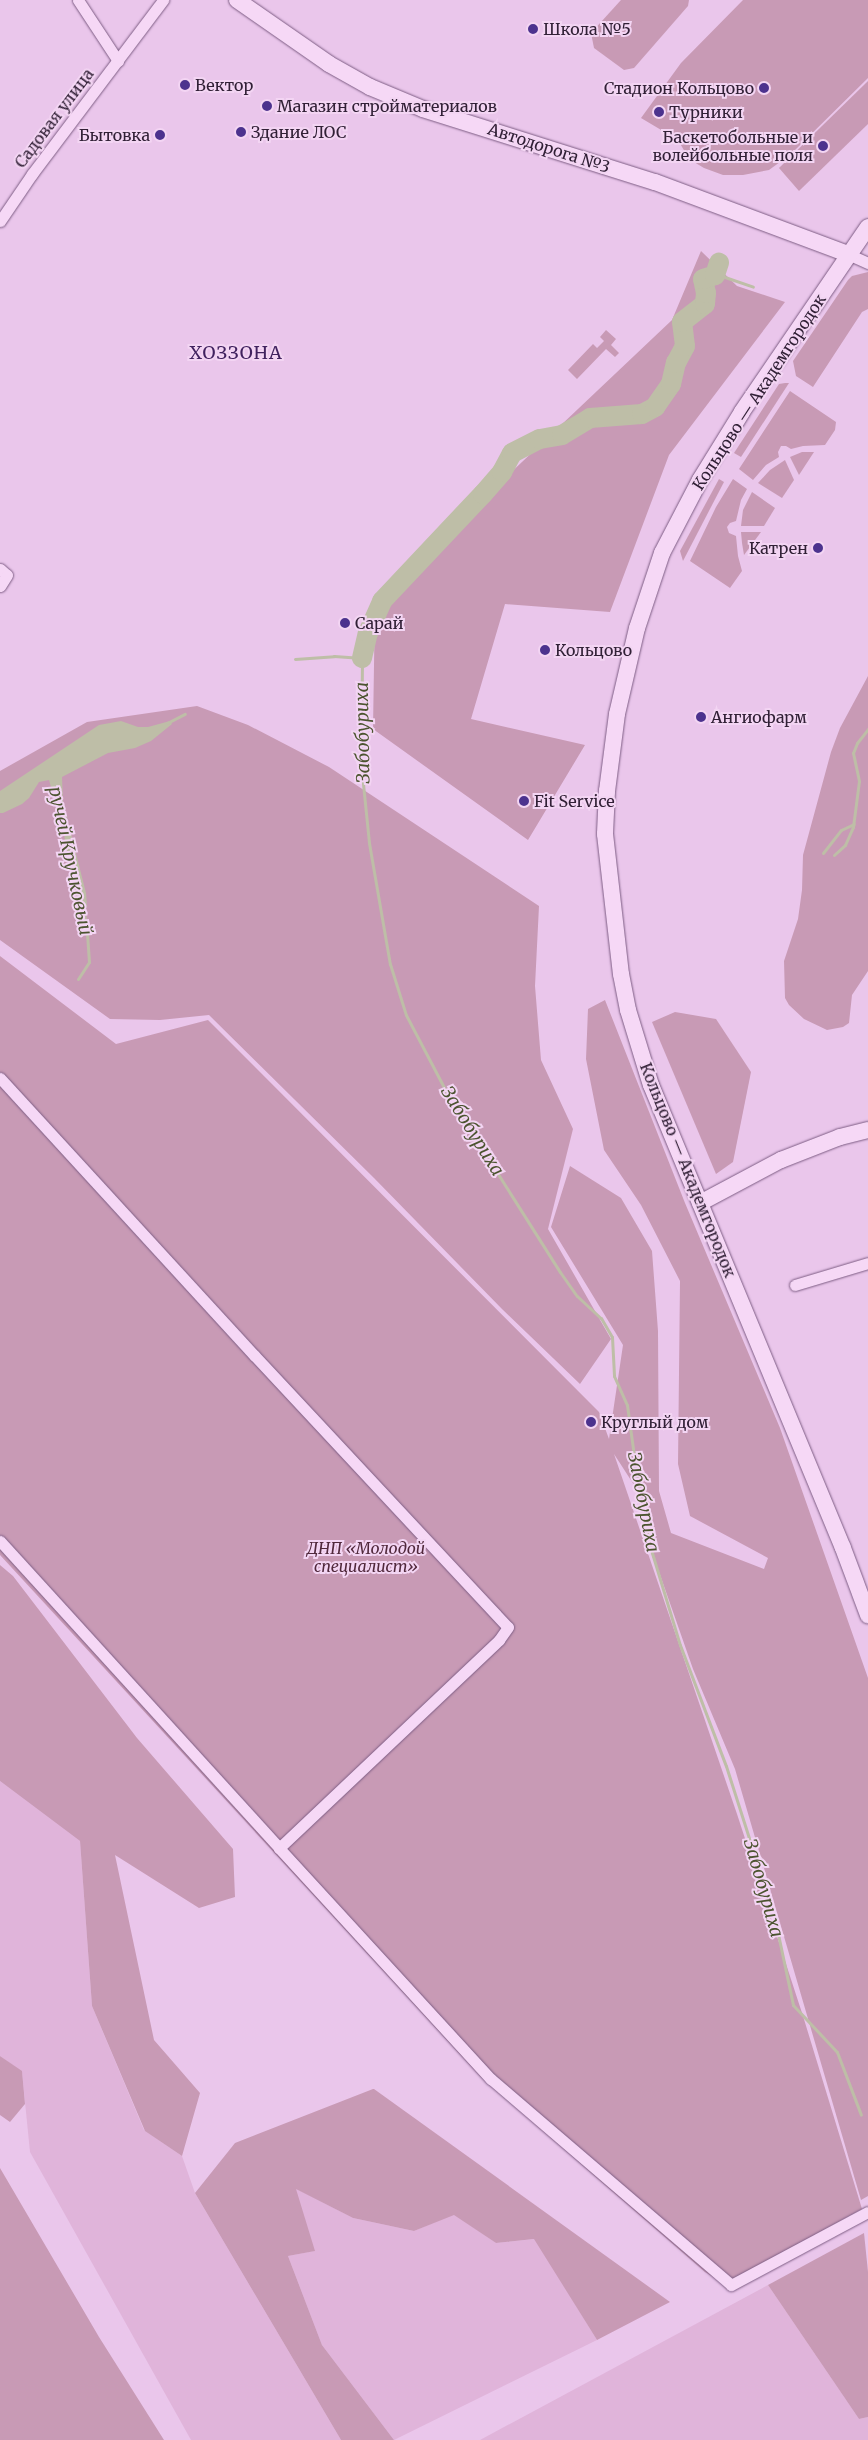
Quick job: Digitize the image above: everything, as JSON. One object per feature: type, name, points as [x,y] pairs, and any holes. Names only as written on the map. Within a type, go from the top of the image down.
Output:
[{"type":"main road","name":"Автодорога №3","points":[[237,0],[329,64],[370,87],[423,109],[663,185],[850,255]]},
{"type":"main road","name":"Кольцово — Академгородок","points":[[868,227],[742,412],[700,480],[662,553],[637,628],[617,714],[607,791],[605,834],[621,974],[628,1010],[651,1085],[843,1548],[868,1614]]},
{"type":"main road","points":[[700,1203],[781,1160],[840,1136],[868,1130]]},
{"type":"street","points":[[78,0],[118,61]]},
{"type":"street","name":"Садовая улица","points":[[0,221],[32,174],[162,0]]},
{"type":"street","points":[[850,255],[868,263]]},
{"type":"street","points":[[0,569],[7,575],[0,586]]},
{"type":"street","points":[[0,1078],[508,1628],[499,1640],[280,1848]]},
{"type":"street","points":[[796,1284],[868,1263]]},
{"type":"street","points":[[0,1541],[490,2079],[731,2285],[868,2212]]},
{"type":"shaded area","points":[[0,1781],[80,1841],[92,2006],[144,2130],[182,2156],[195,2193],[341,2440],[191,2440],[30,2152],[22,2072],[0,2056]]},
{"type":"shaded area","points":[[295,2188],[353,2218],[414,2231],[454,2214],[496,2243],[535,2239],[597,2340],[394,2440],[322,2345],[288,2256],[314,2251]]},
{"type":"shaded area","points":[[768,2285],[859,2419],[868,2417],[868,2440],[480,2440]]},
{"type":"green space","points":[[621,0],[689,0],[688,6],[634,68],[624,70],[594,48],[591,33]]},
{"type":"green space","name":"Стадион Кольцово","points":[[743,0],[868,0],[868,78],[791,154],[769,170],[743,175],[723,175],[704,168],[689,159],[678,140],[641,118],[681,63]]},
{"type":"green space","name":"Баскетобольные и волейбольные поля","points":[[868,81],[868,124],[799,191],[779,168]]},
{"type":"green space","points":[[701,251],[737,286],[785,302],[669,455],[610,612],[505,604],[471,719],[585,745],[528,840],[373,729],[375,601],[672,320]]},
{"type":"green space","points":[[868,272],[868,309],[862,312],[813,387],[796,376],[793,361],[848,280],[852,276]]},
{"type":"green space","points":[[606,330],[616,339],[611,345],[619,353],[615,357],[606,349],[577,379],[568,370],[593,344],[597,348],[604,341],[600,337]]},
{"type":"green space","points":[[789,383],[741,457],[734,453],[779,384]]},
{"type":"green space","points":[[790,391],[836,422],[835,430],[825,445],[803,446],[791,449],[781,446],[778,452],[779,457],[766,465],[753,480],[739,469]]},
{"type":"green space","points":[[802,452],[814,452],[799,475],[790,457]]},
{"type":"green space","points":[[785,460],[794,480],[782,498],[758,483],[770,470]]},
{"type":"green space","points":[[719,479],[724,482],[683,561],[680,551]]},
{"type":"green space","points":[[733,479],[747,489],[741,500],[736,521],[730,523],[727,527],[729,533],[736,536],[742,571],[730,588],[690,561],[716,507]]},
{"type":"green space","points":[[752,492],[775,508],[764,526],[741,526],[743,510]]},
{"type":"green space","points":[[741,532],[761,532],[744,555],[742,543]]},
{"type":"green space","points":[[868,676],[868,971],[852,995],[849,1023],[843,1027],[827,1030],[804,1019],[789,1005],[785,998],[784,961],[798,919],[802,890],[803,855],[831,752],[840,728]]},
{"type":"green space","points":[[197,706],[248,725],[329,767],[539,906],[535,986],[541,1060],[573,1129],[548,1229],[611,1339],[580,1384],[502,1309],[374,1178],[209,1015],[160,1020],[110,1019],[0,940],[0,771],[87,722]]},
{"type":"green space","name":"ДНП «Молодой специалист»","points":[[0,956],[116,1044],[208,1020],[599,1412],[609,1439],[623,1345],[551,1227],[570,1166],[621,1198],[652,1251],[658,1331],[659,1491],[671,1533],[764,1569],[768,1558],[690,1516],[678,1464],[680,1281],[641,1205],[604,1150],[586,1059],[588,1009],[605,1000],[685,1203],[780,1428],[868,1678],[868,2196],[861,2200],[735,1769],[693,1669],[651,1549],[636,1488],[614,1454],[737,1814],[803,2016],[862,2209],[725,2284],[705,2272],[480,2076],[0,1555]]},
{"type":"green space","points":[[675,1012],[716,1019],[751,1072],[733,1162],[716,1174],[652,1022]]},
{"type":"green space","points":[[0,1565],[13,1576],[137,1738],[233,1849],[235,1897],[199,1908],[115,1855],[154,2040],[200,2093],[182,2156],[145,2131],[92,2006],[80,1841],[0,1781]]},
{"type":"green space","points":[[0,2056],[22,2071],[25,2104],[10,2122],[0,2115]]},
{"type":"green space","points":[[374,2089],[670,2302],[597,2340],[534,2239],[496,2243],[454,2215],[414,2231],[353,2218],[296,2189],[315,2251],[288,2256],[322,2345],[394,2440],[341,2440],[195,2193],[235,2143]]},
{"type":"green space","points":[[0,2168],[99,2337],[164,2440],[0,2440]]},
{"type":"green space","points":[[864,2233],[868,2272],[868,2417],[859,2419],[768,2285]]},
{"type":"water","points":[[121,721],[138,727],[148,727],[170,721],[172,724],[151,741],[135,748],[108,753],[62,777],[63,802],[86,893],[87,906],[83,911],[79,907],[63,830],[49,780],[39,782],[29,798],[22,804],[3,813],[0,813],[0,791],[99,725]]},
{"type":"waterway","name":"Забобуриха","points":[[362,658],[368,633],[382,601],[483,494],[502,472],[512,453],[540,439],[562,435],[590,418],[642,414],[655,407],[671,384],[676,363],[685,346],[682,322],[705,304],[706,293],[703,279],[715,275],[719,263]]},
{"type":"waterway","points":[[716,274],[753,287]]},
{"type":"waterway","name":"Забобуриха","points":[[295,659],[334,656],[362,658],[361,764],[369,843],[390,964],[406,1015],[448,1095],[560,1272],[577,1296],[601,1318],[612,1337],[614,1376],[627,1405],[642,1514],[652,1553],[680,1645],[726,1766],[775,1920],[793,2005],[837,2052],[861,2115]]},
{"type":"waterway","points":[[167,723],[185,714]]},
{"type":"waterway","points":[[834,855],[845,845],[853,827],[859,781],[853,753],[857,743],[868,729]]},
{"type":"waterway","points":[[823,853],[841,830],[854,824]]},
{"type":"waterway","name":"ручей Кручковый","points":[[78,979],[89,962],[87,930],[83,909]]},
{"type":"place","name":"Школа №5","points":[[533,29]]},
{"type":"place","name":"Вектор","points":[[185,85]]},
{"type":"place","name":"Стадион Кольцово","points":[[764,88]]},
{"type":"place","name":"Магазин стройматериалов","points":[[267,106]]},
{"type":"place","name":"Турники","points":[[659,112]]},
{"type":"place","name":"Здание ЛОС","points":[[241,132]]},
{"type":"place","name":"Бытовка","points":[[160,135]]},
{"type":"place","name":"Баскетобольные и волейбольные поля","points":[[823,146]]},
{"type":"place","name":"Катрен","points":[[818,548]]},
{"type":"place","name":"Сарай","points":[[345,623]]},
{"type":"place","name":"Кольцово","points":[[545,650]]},
{"type":"place","name":"Ангиофарм","points":[[701,717]]},
{"type":"place","name":"Fit Service","points":[[524,801]]},
{"type":"place","name":"Круглый дом","points":[[591,1422]]},
{"type":"district","name":"ХОЗЗОНА","points":[[236,353]]}]
